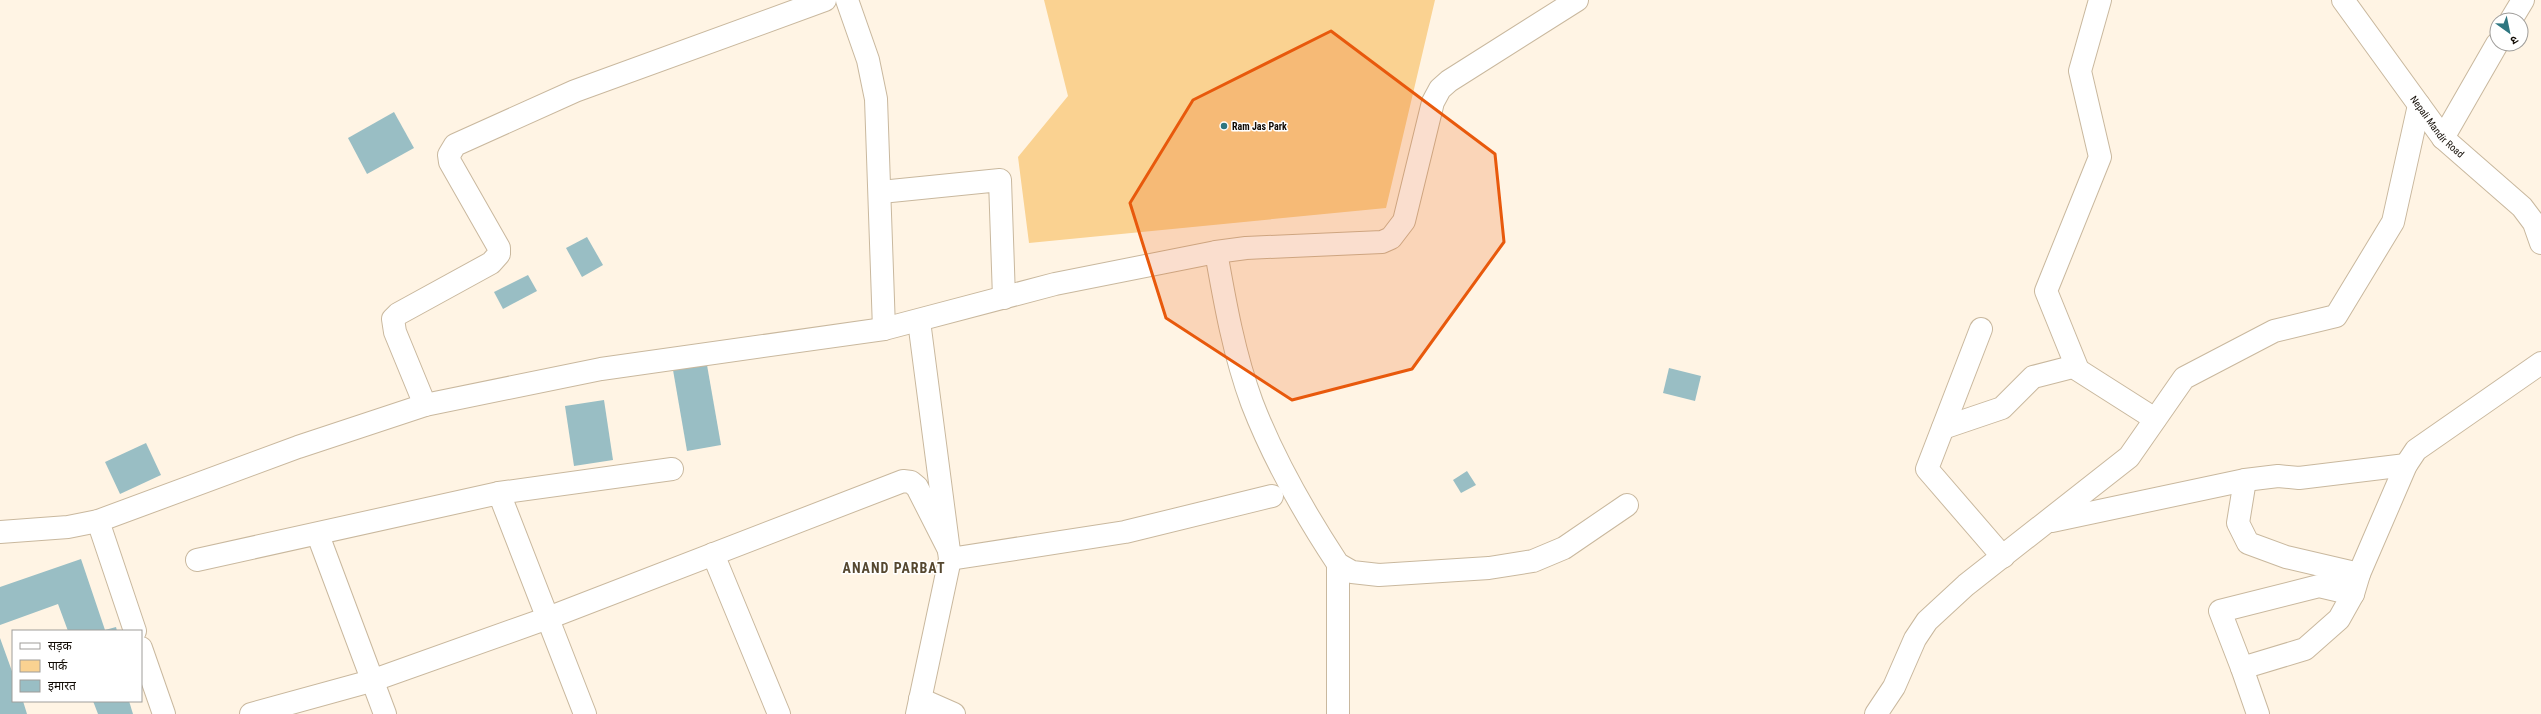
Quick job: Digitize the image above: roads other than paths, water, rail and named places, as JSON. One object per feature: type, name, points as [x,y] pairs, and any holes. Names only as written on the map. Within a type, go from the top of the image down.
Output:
[{"type":"street","points":[[425,405],[395,332],[393,319],[398,314],[491,263],[499,254],[499,248],[450,162],[449,155],[455,145],[575,91],[825,0]]},
{"type":"street","points":[[847,0],[873,76],[876,99],[881,192],[884,328]]},
{"type":"street","points":[[0,532],[68,527],[98,521],[298,447],[425,405],[601,369],[884,328],[919,321],[1070,281],[1216,252],[1254,248],[1382,242],[1391,238],[1404,221],[1433,102],[1440,89],[1499,48],[1577,0]]},
{"type":"street","points":[[2100,0],[2080,71],[2100,157],[2046,290],[2078,370],[2155,418]]},
{"type":"street","name":"Nepali Mandir Road","points":[[2343,0],[2443,138],[2522,207],[2534,223],[2541,243]]},
{"type":"street","points":[[2515,12],[2522,0]]},
{"type":"street","points":[[2443,138],[2492,52]]},
{"type":"street","points":[[1876,714],[1894,687],[1915,639],[1927,621],[1966,585],[2129,456],[2184,378],[2274,331],[2336,316],[2393,222],[2420,105]]},
{"type":"street","points":[[881,192],[1000,180],[1004,298]]},
{"type":"street","points":[[1216,252],[1230,325],[1252,402],[1275,457],[1338,564],[1352,572],[1379,575],[1489,568],[1533,561],[1564,548],[1627,505]]},
{"type":"street","points":[[919,321],[949,554],[919,706],[954,714]]},
{"type":"street","points":[[1981,329],[1927,469],[2003,557]]},
{"type":"street","points":[[2242,668],[2305,649],[2339,619],[2356,584],[2406,465],[2416,450],[2541,363]]},
{"type":"street","points":[[1943,428],[2002,408],[2033,377],[2076,366]]},
{"type":"street","points":[[2047,522],[2245,480],[2278,476],[2300,478],[2406,465]]},
{"type":"street","points":[[197,560],[318,535],[499,493],[672,469]]},
{"type":"street","points":[[2245,480],[2238,523],[2248,542],[2356,584]]},
{"type":"street","points":[[251,714],[371,681],[548,618],[903,481],[911,482],[917,487],[949,554]]},
{"type":"street","points":[[499,493],[585,714]]},
{"type":"street","points":[[949,554],[1125,532],[1272,496]]},
{"type":"street","points":[[98,521],[135,630]]},
{"type":"street","points":[[318,535],[371,681],[385,714]]},
{"type":"street","points":[[713,554],[779,714]]},
{"type":"street","points":[[1338,564],[1338,714]]},
{"type":"street","points":[[2258,714],[2220,611],[2319,586],[2356,584]]},
{"type":"street","points":[[142,651],[164,714]]},
{"type":"place","name":"Ram Jas Park","points":[[1224,126]]},
{"type":"district","name":"ANAND PARBAT","points":[[894,568]]}]
